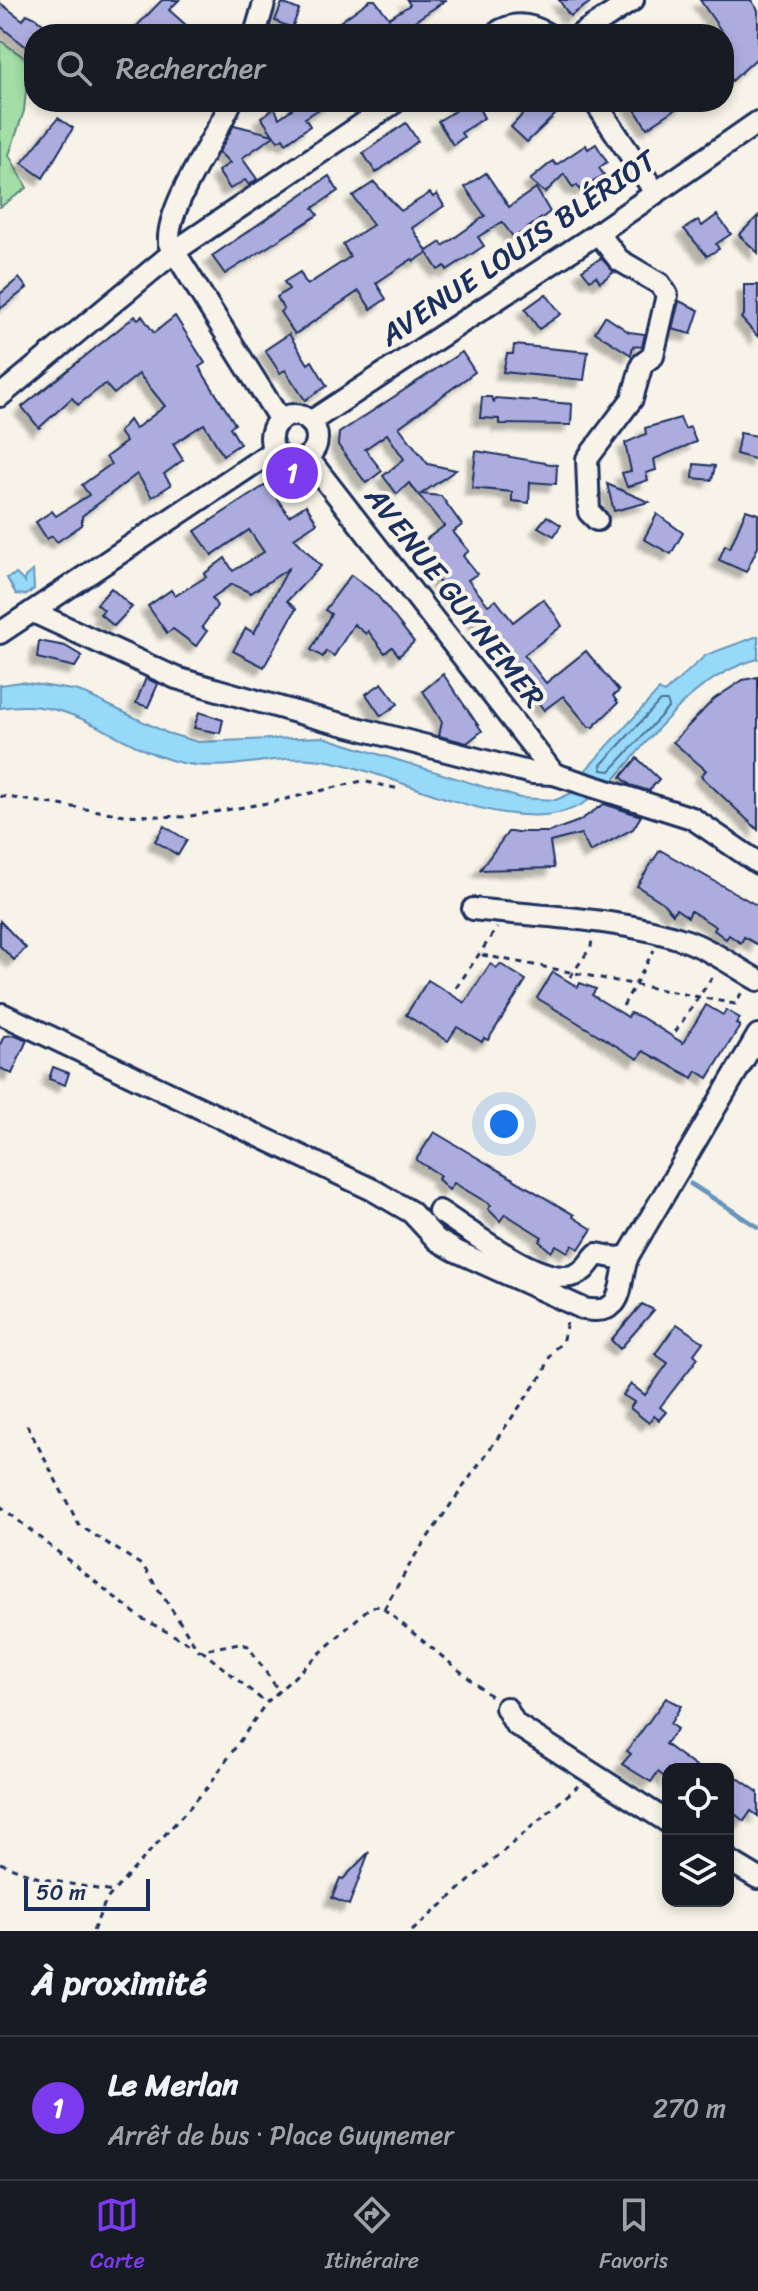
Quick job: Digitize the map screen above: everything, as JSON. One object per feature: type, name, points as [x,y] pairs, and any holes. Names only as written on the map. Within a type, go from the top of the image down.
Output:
[{"type":"street","points":[[258,24],[265,0]]},
{"type":"street","points":[[596,24],[633,0]]},
{"type":"street","points":[[227,112],[177,204],[168,230],[175,251],[280,420]]},
{"type":"street","points":[[1,393],[175,251],[380,112]]},
{"type":"street","points":[[602,112],[655,192]]},
{"type":"street","name":"AVENUE LOUIS BLÉRIOT","points":[[310,422],[598,233],[758,122]]},
{"type":"street","points":[[597,520],[589,512],[587,459],[632,399],[642,364],[653,356],[667,295],[660,284],[619,260],[598,233]]},
{"type":"street","points":[[0,633],[268,454],[273,430],[280,420],[294,415],[310,422],[318,438],[308,458],[292,461],[268,454]]},
{"type":"street","name":"AVENUE GUYNEMER","points":[[308,458],[563,777]]},
{"type":"street","points":[[33,612],[176,678],[532,773],[563,777],[692,818],[758,863]]},
{"type":"street","points":[[473,909],[655,933],[687,941],[755,978]]},
{"type":"street","points":[[2,1014],[373,1190],[411,1212],[437,1240],[456,1251],[584,1309],[597,1311],[618,1299],[628,1256],[758,1035]]},
{"type":"street","points":[[439,1211],[519,1262],[555,1276],[572,1277],[586,1270],[597,1254],[617,1258],[628,1256]]},
{"type":"street","points":[[506,1708],[515,1724],[662,1818]]},
{"type":"street","points":[[734,1864],[758,1878]]},
{"type":"path","points":[[0,796],[125,815],[185,817],[362,781],[400,789]]},
{"type":"path","points":[[456,988],[482,955],[506,913]]},
{"type":"path","points":[[570,977],[591,947],[595,923]]},
{"type":"path","points":[[623,1006],[653,957],[655,933]]},
{"type":"path","points":[[482,955],[735,1004],[755,978]]},
{"type":"path","points":[[675,1032],[723,960]]},
{"type":"path","points":[[384,1609],[416,1554],[544,1372],[552,1351],[562,1343],[564,1324],[584,1309]]},
{"type":"path","points":[[27,1425],[79,1525],[143,1566],[199,1649]]},
{"type":"path","points":[[0,1506],[141,1618],[199,1649],[266,1703]]},
{"type":"path","points":[[93,1931],[106,1900],[208,1787],[266,1703],[370,1607],[380,1606],[506,1708]]},
{"type":"path","points":[[199,1649],[239,1643],[248,1646],[278,1690]]},
{"type":"path","points":[[412,1931],[591,1774]]},
{"type":"path","points":[[0,1863],[39,1878],[113,1892]]},
{"type":"green space","points":[[0,40],[24,57],[24,111],[9,155],[27,188],[0,207]]},
{"type":"water","points":[[33,570],[34,589],[26,595],[16,594],[7,578],[16,574],[25,582],[25,577]]},
{"type":"water","points":[[758,636],[758,659],[735,667],[695,693],[611,783],[583,773],[659,690],[664,693],[706,655]]},
{"type":"water","points":[[21,682],[79,691],[167,733],[198,742],[323,737],[520,798],[556,800],[576,791],[589,800],[561,813],[529,816],[458,802],[322,760],[287,759],[217,766],[182,763],[158,756],[73,715],[27,706],[0,708],[0,685]]},
{"type":"building","points":[[162,0],[179,0],[169,10],[185,24],[139,24]]},
{"type":"building","points":[[370,0],[375,0],[389,18],[410,5],[407,0],[446,0],[410,24],[337,24]]},
{"type":"building","points":[[559,0],[594,0],[570,16]]},
{"type":"building","points":[[700,0],[751,0],[758,10],[758,57],[734,79],[734,24],[717,24]]},
{"type":"building","points":[[0,3],[23,20],[27,14],[43,24],[24,24],[24,45],[0,26]]},
{"type":"building","points":[[282,3],[299,10],[294,24],[275,21]]},
{"type":"building","points":[[277,112],[279,118],[288,112],[315,112],[305,118],[310,126],[286,143],[283,138],[278,141],[274,136],[242,158],[257,179],[249,185],[245,180],[230,189],[218,171],[230,163],[219,152],[234,125],[273,135],[261,117]]},
{"type":"building","points":[[453,112],[481,112],[484,118],[461,133],[464,137],[453,145],[438,121]]},
{"type":"building","points":[[525,112],[558,112],[527,142],[511,127]]},
{"type":"building","points":[[637,112],[671,112],[647,128]]},
{"type":"building","points":[[58,118],[73,128],[43,178],[22,163]]},
{"type":"building","points":[[406,123],[418,141],[376,173],[363,153]]},
{"type":"building","points":[[596,144],[607,162],[599,168],[604,175],[580,190],[577,185],[573,188],[564,174],[545,193],[530,180],[553,161],[556,165],[586,145],[588,149]]},
{"type":"building","points":[[486,173],[509,207],[536,188],[550,212],[514,238],[502,222],[478,237],[484,246],[447,270],[445,266],[438,270],[427,253],[414,261],[412,259],[376,283],[386,299],[371,309],[359,291],[295,334],[280,312],[284,309],[277,297],[289,289],[284,282],[300,272],[307,285],[350,257],[343,244],[373,225],[353,196],[374,182],[401,211],[430,193],[433,197],[437,194],[444,206],[412,228],[427,251],[441,242],[443,246],[485,216],[465,187]]},
{"type":"building","points":[[329,176],[338,191],[313,208],[318,215],[225,274],[212,256]]},
{"type":"building","points":[[717,215],[731,234],[716,244],[719,249],[707,256],[684,229],[698,220],[702,226]]},
{"type":"building","points":[[758,216],[758,253],[739,235]]},
{"type":"building","points":[[601,258],[614,272],[600,282],[596,276],[590,280],[582,270]]},
{"type":"building","points":[[19,278],[27,288],[0,309],[0,294]]},
{"type":"building","points":[[744,285],[758,285],[758,337],[741,318],[744,315]]},
{"type":"building","points":[[546,294],[561,314],[539,329],[525,309]]},
{"type":"building","points":[[679,301],[699,310],[691,334],[672,329]]},
{"type":"building","points":[[135,316],[138,319],[142,316],[154,333],[175,316],[205,363],[199,367],[235,424],[230,427],[240,444],[223,455],[204,424],[173,444],[183,460],[164,474],[171,485],[152,497],[137,474],[82,516],[82,525],[57,542],[52,536],[47,539],[36,522],[52,511],[56,516],[89,495],[82,485],[111,464],[106,457],[126,442],[119,432],[129,420],[135,429],[165,406],[139,374],[114,394],[105,384],[78,405],[72,398],[39,428],[22,407]]},
{"type":"building","points":[[605,316],[629,332],[645,334],[642,347],[633,346],[631,355],[595,332]]},
{"type":"building","points":[[289,334],[308,364],[312,361],[327,386],[305,400],[285,370],[280,373],[265,350]]},
{"type":"building","points":[[514,345],[588,352],[584,380],[503,372],[507,354],[513,354]]},
{"type":"building","points":[[462,352],[475,372],[399,427],[428,464],[456,470],[421,494],[441,496],[462,525],[453,532],[469,551],[463,556],[477,574],[468,580],[488,605],[496,600],[513,622],[543,599],[556,616],[562,626],[524,655],[546,683],[586,651],[619,691],[613,696],[618,703],[593,727],[589,727],[563,696],[544,710],[461,602],[458,604],[437,580],[440,577],[417,546],[444,526],[409,483],[397,494],[383,476],[404,459],[387,434],[365,449],[382,471],[366,483],[338,445],[339,433]]},
{"type":"building","points":[[482,397],[491,397],[494,402],[495,398],[572,404],[571,425],[499,424],[499,419],[480,418]]},
{"type":"building","points":[[680,418],[685,429],[690,427],[696,442],[654,459],[656,470],[646,473],[648,480],[627,487],[622,473],[631,471],[625,443],[646,434],[645,428]]},
{"type":"building","points":[[740,433],[758,436],[758,460],[736,454]]},
{"type":"building","points":[[476,451],[557,465],[556,484],[530,482],[529,503],[512,501],[512,492],[472,488]]},
{"type":"building","points":[[694,464],[715,466],[712,480],[693,478]]},
{"type":"building","points":[[267,484],[289,516],[306,505],[317,523],[294,538],[321,566],[287,601],[296,609],[264,667],[233,651],[246,628],[254,633],[288,569],[251,593],[232,584],[212,598],[217,606],[202,627],[207,631],[196,646],[173,629],[167,633],[148,606],[171,590],[175,596],[206,577],[204,574],[225,558],[233,571],[264,552],[249,530],[212,555],[195,531]]},
{"type":"building","points":[[607,484],[649,502],[614,511]]},
{"type":"building","points":[[746,510],[758,514],[758,547],[746,572],[719,560],[725,545],[730,548]]},
{"type":"building","points":[[657,514],[683,533],[671,554],[644,539]]},
{"type":"building","points":[[547,516],[561,525],[554,536],[538,527]]},
{"type":"building","points":[[351,575],[376,594],[414,642],[399,656],[392,647],[385,653],[368,631],[366,634],[354,624],[334,656],[326,651],[323,657],[311,650],[331,614],[325,610]]},
{"type":"building","points":[[111,588],[132,607],[114,626],[100,614],[104,610],[97,604]]},
{"type":"building","points":[[39,641],[65,646],[82,656],[75,667],[37,658]]},
{"type":"building","points":[[443,674],[482,731],[467,743],[439,736],[442,722],[423,691]]},
{"type":"building","points":[[758,677],[758,830],[701,776],[706,770],[673,742],[714,699],[743,680]]},
{"type":"building","points":[[146,678],[158,684],[148,707],[136,703]]},
{"type":"building","points":[[382,683],[398,704],[381,716],[366,694]]},
{"type":"building","points":[[199,712],[223,720],[220,733],[194,728]]},
{"type":"building","points":[[637,758],[659,779],[649,791],[630,785],[621,777]]},
{"type":"building","points":[[604,804],[641,816],[633,829],[590,852],[581,834],[550,842],[554,868],[480,870],[508,832],[549,832],[579,821]]},
{"type":"building","points":[[164,826],[187,840],[178,855],[155,841]]},
{"type":"building","points":[[660,850],[758,906],[758,945],[744,937],[741,943],[729,935],[726,939],[714,930],[716,927],[691,911],[688,917],[676,909],[673,914],[662,902],[637,886]]},
{"type":"building","points":[[0,921],[26,948],[14,960],[0,946]]},
{"type":"building","points":[[490,964],[497,968],[500,964],[526,980],[488,1040],[484,1038],[482,1042],[457,1027],[448,1041],[406,1015],[428,980],[465,1003]]},
{"type":"building","points":[[553,972],[578,987],[580,983],[596,989],[592,995],[628,1017],[630,1013],[641,1017],[683,1043],[706,1005],[723,1015],[726,1010],[740,1018],[736,1024],[740,1026],[708,1078],[697,1071],[693,1078],[643,1051],[638,1059],[537,998]]},
{"type":"building","points":[[16,1035],[27,1040],[12,1074],[0,1068],[0,1045],[4,1036]]},
{"type":"building","points":[[53,1067],[69,1073],[65,1085],[49,1079]]},
{"type":"building","points":[[434,1132],[574,1215],[592,1229],[579,1249],[572,1245],[568,1252],[556,1245],[551,1252],[539,1241],[542,1237],[505,1214],[500,1221],[488,1209],[491,1205],[454,1183],[449,1190],[438,1179],[440,1175],[416,1160]]},
{"type":"building","points":[[642,1304],[654,1310],[620,1349],[611,1340]]},
{"type":"building","points":[[677,1324],[703,1342],[694,1354],[698,1358],[660,1407],[666,1412],[659,1420],[654,1416],[649,1423],[630,1408],[634,1402],[623,1395],[631,1384],[645,1395],[668,1363],[655,1354]]},
{"type":"building","points":[[666,1698],[681,1706],[670,1724],[677,1729],[665,1744],[691,1763],[662,1763],[662,1775],[658,1772],[651,1782],[622,1764],[631,1754],[627,1751]]},
{"type":"building","points":[[734,1775],[758,1792],[758,1816],[751,1811],[744,1821],[734,1814]]},
{"type":"building","points":[[369,1852],[349,1905],[332,1898],[340,1878],[343,1879]]},
{"type":"waterway","points":[[691,1184],[758,1227]]},
{"type":"place","name":"Le Merlan","points":[[292,473]]}]
